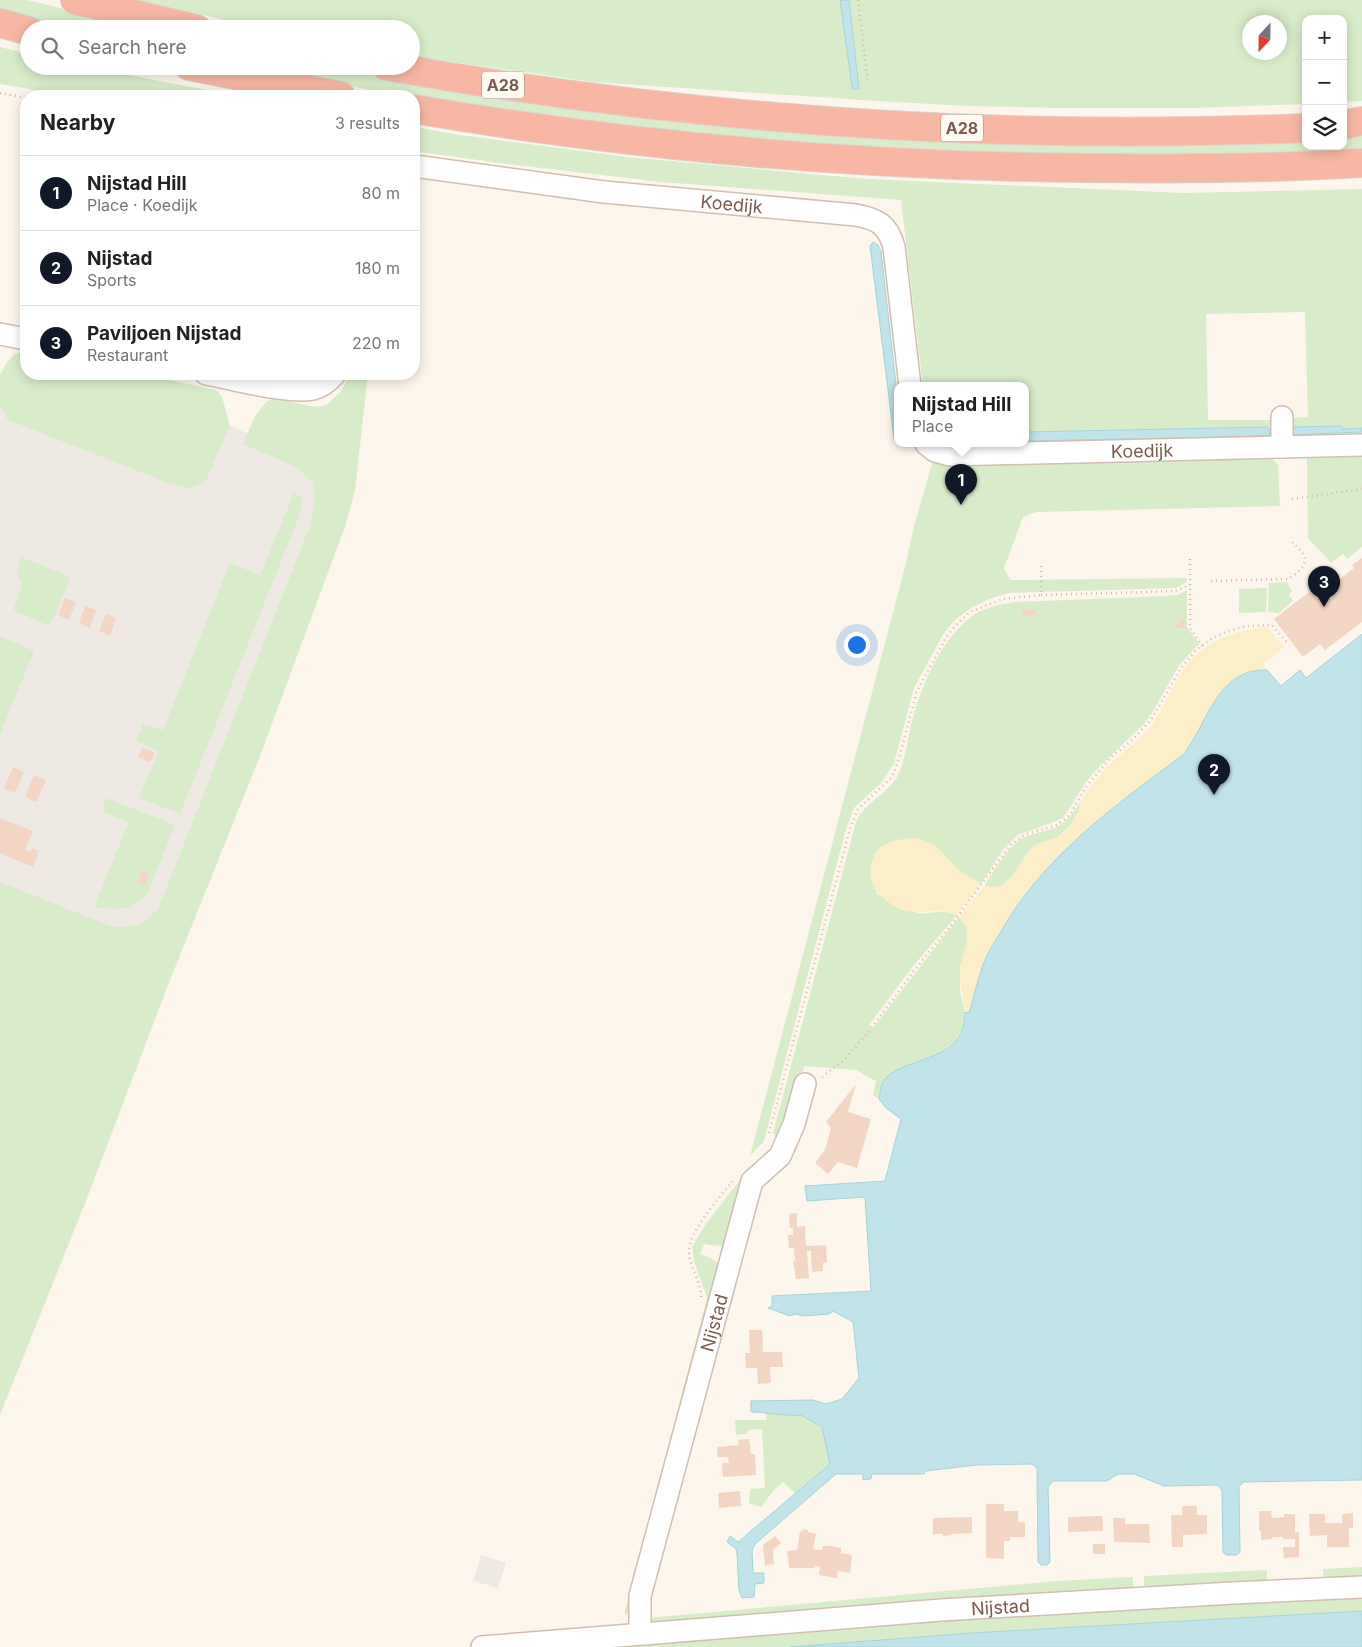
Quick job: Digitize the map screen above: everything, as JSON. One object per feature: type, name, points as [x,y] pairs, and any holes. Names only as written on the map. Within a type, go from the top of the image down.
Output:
[{"type":"highway","points":[[75,0],[159,20]]},
{"type":"highway","points":[[0,24],[20,29]]},
{"type":"highway","name":"A28","points":[[420,72],[493,84],[620,101],[778,117],[918,126],[1081,131],[1207,131],[1302,128]]},
{"type":"highway","points":[[235,75],[311,90]]},
{"type":"highway","name":"A28","points":[[420,110],[532,128],[695,147],[863,161],[1016,167],[1162,169],[1322,165],[1362,162]]},
{"type":"highway","points":[[1347,125],[1362,121]]},
{"type":"highway","points":[[1347,126],[1362,125]]},
{"type":"street","name":"Koedijk","points":[[420,167],[604,192],[856,214],[876,220],[886,228],[894,247],[910,382]]},
{"type":"street","points":[[0,334],[20,338]]},
{"type":"street","points":[[238,380],[301,390],[315,388],[329,380]]},
{"type":"street","points":[[1282,417],[1282,447]]},
{"type":"street","name":"Koedijk","points":[[930,447],[935,451],[949,455],[1362,445]]},
{"type":"street","name":"Nijstad","points":[[640,1633],[640,1596],[752,1181],[780,1156],[794,1124],[805,1084]]},
{"type":"street","name":"Nijstad","points":[[482,1647],[941,1610],[1233,1592],[1362,1587]]},
{"type":"path","points":[[858,0],[868,83]]},
{"type":"path","points":[[0,93],[20,97]]},
{"type":"path","points":[[1292,499],[1362,490]]},
{"type":"path","points":[[1211,581],[1288,579],[1299,572],[1305,559],[1305,556],[1292,542]]},
{"type":"path","points":[[1190,559],[1190,628],[1202,646]]},
{"type":"path","points":[[1040,595],[1041,562]]},
{"type":"path","points":[[769,1136],[854,819],[858,810],[892,777],[899,758],[912,706],[924,676],[947,636],[970,612],[1003,598],[1175,591],[1190,585]]},
{"type":"path","points":[[805,1084],[826,1076],[844,1060],[869,1031],[916,967],[955,920],[1010,844],[1026,834],[1057,825],[1070,815],[1085,788],[1111,757],[1130,742],[1151,720],[1181,668],[1196,650],[1225,632],[1247,626],[1267,625],[1272,625],[1289,646]]},
{"type":"path","points":[[702,1306],[701,1288],[692,1270],[689,1250],[692,1239],[707,1213],[734,1179]]},
{"type":"shaded area","points":[[0,375],[230,426],[338,472],[150,952],[0,892]]},
{"type":"shaded area","points":[[481,1555],[506,1563],[498,1588],[473,1581]]},
{"type":"green space","points":[[0,0],[27,0],[111,20],[30,20],[0,13]]},
{"type":"green space","points":[[137,0],[840,0],[853,89],[859,87],[849,0],[1362,0],[1362,101],[1347,102],[1347,15],[1302,15],[1302,104],[1191,108],[1059,108],[966,106],[593,82],[420,57],[420,20],[225,20]]},
{"type":"green space","points":[[0,47],[20,52],[20,75],[129,75],[207,90],[35,90],[0,84]]},
{"type":"green space","points":[[294,75],[378,75],[455,89],[1302,138],[1302,150],[1347,150],[1347,137],[1362,136],[1362,152],[1171,158],[860,150],[611,126],[420,97],[420,90],[370,90]]},
{"type":"green space","points":[[420,128],[627,157],[867,179],[1184,193],[1362,189],[1362,428],[1343,429],[1342,426],[1291,427],[1291,418],[1308,417],[1305,312],[1206,314],[1208,420],[1275,420],[1275,427],[1029,432],[1029,382],[923,382],[901,200],[661,182],[420,152]]},
{"type":"green space","points":[[20,352],[20,380],[170,380],[216,390],[222,397],[230,426],[205,482],[190,488],[171,484],[8,420],[0,406],[0,375],[12,356]]},
{"type":"green space","points":[[348,380],[367,380],[355,491],[346,524],[260,756],[168,985],[86,1201],[0,1415],[0,882],[113,927],[139,924],[149,918],[159,907],[311,523],[315,499],[313,482],[296,467],[243,444],[255,416],[267,401],[276,399],[316,407],[326,405],[340,393]]},
{"type":"green space","points":[[1362,451],[1362,547],[1347,559],[1343,554],[1331,563],[1308,538],[1307,457]]},
{"type":"green space","points":[[934,457],[1271,457],[1278,465],[1280,506],[1036,512],[1023,517],[1004,568],[1010,580],[1187,578],[1187,582],[1176,588],[1008,593],[989,599],[971,608],[956,619],[944,633],[914,688],[894,763],[882,782],[854,808],[846,829],[764,1141],[750,1156],[905,567],[914,526]]},
{"type":"green space","points":[[294,493],[302,498],[300,514],[180,814],[139,798],[159,751],[136,741],[143,724],[163,730],[230,563],[260,575]]},
{"type":"green space","points":[[21,557],[69,576],[69,582],[50,626],[15,611],[14,608],[22,583],[17,572]]},
{"type":"green space","points":[[1287,582],[1292,591],[1289,595],[1293,601],[1279,613],[1268,612],[1269,583]]},
{"type":"green space","points":[[1267,588],[1266,612],[1239,613],[1239,589]]},
{"type":"green space","points":[[1187,590],[1187,627],[1199,644],[1180,664],[1143,725],[1097,769],[1086,782],[1064,817],[1018,835],[1004,848],[981,884],[960,871],[935,846],[913,838],[876,893],[914,912],[946,912],[957,915],[914,965],[869,1025],[872,1029],[959,917],[966,927],[968,940],[960,968],[960,992],[965,1024],[954,1042],[935,1056],[897,1071],[888,1077],[882,1083],[879,1099],[873,1095],[876,1081],[856,1070],[804,1066],[793,1114],[778,1137],[775,1137],[773,1133],[856,822],[865,809],[897,777],[921,692],[943,648],[963,623],[975,614],[1005,604],[1015,602],[1168,596],[1178,595]]},
{"type":"green space","points":[[0,636],[34,651],[0,734]]},
{"type":"green space","points":[[1086,793],[1071,825],[1066,830],[1055,838],[1033,847],[1006,882],[1000,886],[993,887],[985,885],[1013,845],[1025,837],[1057,827],[1072,815]]},
{"type":"green space","points":[[106,798],[175,825],[146,897],[127,908],[94,907],[129,822],[106,813],[103,807]]},
{"type":"green space","points":[[747,1171],[728,1244],[719,1246],[704,1244],[700,1254],[713,1259],[722,1267],[630,1612],[625,1616],[707,1298],[694,1261],[692,1247],[705,1225]]},
{"type":"green space","points":[[767,1412],[789,1415],[801,1414],[822,1428],[830,1464],[796,1494],[783,1482],[761,1507],[749,1503],[750,1489],[765,1488],[762,1429],[749,1430],[747,1434],[736,1435],[735,1420],[766,1420]]},
{"type":"green space","points":[[1362,1567],[1362,1583],[1330,1584],[1323,1575],[1323,1569]]},
{"type":"green space","points":[[1267,1570],[1267,1579],[1263,1587],[1144,1588],[1144,1576]]},
{"type":"green space","points":[[1133,1577],[1133,1589],[651,1628],[647,1618],[1057,1581]]},
{"type":"green space","points":[[1362,1592],[1362,1611],[971,1633],[791,1647],[536,1647]]},
{"type":"sand","points":[[1267,627],[1284,647],[1263,664],[1267,670],[1250,672],[1236,678],[1225,688],[1183,755],[1115,805],[1069,846],[1036,880],[1021,899],[985,960],[969,1013],[965,1012],[960,969],[967,942],[967,929],[959,917],[985,885],[1000,886],[1006,882],[1033,847],[1061,835],[1069,828],[1089,788],[1106,768],[1152,725],[1180,675],[1197,655],[1218,640],[1241,632]]},
{"type":"sand","points":[[913,838],[923,840],[935,846],[960,871],[981,884],[957,915],[939,911],[905,911],[887,901],[875,890],[870,871],[871,863],[877,851],[888,843]]},
{"type":"water","points":[[840,0],[849,0],[859,89],[853,89],[852,87]]},
{"type":"water","points":[[873,242],[878,245],[881,251],[896,382],[894,382],[894,438],[870,246]]},
{"type":"water","points":[[1342,426],[1343,429],[1362,428],[1362,432],[1293,435],[1292,427]]},
{"type":"water","points":[[1268,427],[1270,430],[1269,436],[1029,441],[1029,432]]},
{"type":"water","points":[[1362,634],[1362,1480],[1243,1482],[1239,1487],[1240,1552],[1237,1555],[1226,1555],[1223,1552],[1222,1490],[1217,1485],[1164,1486],[1134,1474],[1118,1474],[1107,1481],[1053,1481],[1048,1487],[1050,1562],[1047,1565],[1041,1565],[1038,1562],[1037,1468],[1032,1464],[977,1465],[925,1471],[924,1474],[872,1474],[871,1479],[863,1480],[863,1474],[836,1474],[755,1544],[752,1551],[753,1573],[764,1573],[764,1583],[755,1584],[754,1597],[742,1598],[739,1590],[736,1549],[727,1542],[730,1536],[738,1542],[830,1464],[822,1427],[801,1415],[751,1412],[751,1401],[813,1400],[826,1404],[842,1399],[859,1378],[853,1322],[833,1311],[829,1314],[804,1316],[795,1314],[790,1316],[768,1308],[772,1306],[772,1296],[871,1291],[865,1197],[807,1201],[805,1186],[885,1181],[901,1119],[886,1108],[879,1099],[882,1084],[889,1075],[901,1068],[929,1058],[943,1051],[954,1042],[962,1030],[965,1012],[969,1013],[986,958],[1016,907],[1057,858],[1081,835],[1183,755],[1225,688],[1236,678],[1250,672],[1267,670],[1281,686],[1300,670],[1306,678]]},
{"type":"water","points":[[1362,1611],[1362,1647],[791,1647],[971,1633]]},
{"type":"building","points":[[1362,558],[1362,622],[1325,650],[1320,644],[1303,657],[1274,619],[1326,579],[1331,586],[1354,568],[1352,565]]},
{"type":"building","points":[[65,598],[76,602],[69,620],[58,615]]},
{"type":"building","points":[[85,606],[96,610],[90,628],[79,623]]},
{"type":"building","points":[[1022,610],[1035,610],[1035,615],[1022,616]]},
{"type":"building","points":[[106,614],[116,618],[110,636],[99,631]]},
{"type":"building","points":[[1179,619],[1184,619],[1185,628],[1176,628],[1176,624],[1179,624]]},
{"type":"building","points":[[142,748],[155,753],[150,762],[138,757]]},
{"type":"building","points":[[13,767],[24,772],[15,793],[4,789]]},
{"type":"building","points":[[34,775],[46,780],[36,802],[25,797]]},
{"type":"building","points":[[0,818],[33,831],[25,850],[31,852],[33,848],[39,851],[33,867],[0,853]]},
{"type":"building","points":[[142,870],[150,874],[145,886],[137,883]]},
{"type":"building","points":[[856,1084],[848,1112],[871,1119],[857,1168],[838,1162],[828,1174],[815,1163],[825,1150],[831,1128],[826,1122]]},
{"type":"building","points":[[797,1213],[797,1227],[805,1226],[806,1246],[826,1245],[827,1262],[823,1263],[823,1271],[812,1272],[811,1251],[807,1251],[809,1278],[796,1279],[793,1261],[795,1261],[794,1248],[789,1248],[788,1235],[793,1235],[793,1228],[790,1228],[789,1214]]},
{"type":"building","points":[[749,1330],[762,1330],[763,1352],[782,1352],[783,1367],[770,1367],[771,1383],[758,1384],[757,1368],[746,1368],[745,1353],[750,1353]]},
{"type":"building","points":[[749,1439],[751,1454],[755,1454],[756,1475],[723,1477],[722,1463],[729,1463],[728,1457],[718,1457],[717,1447],[739,1445],[738,1440]]},
{"type":"building","points":[[740,1491],[741,1506],[719,1508],[718,1493]]},
{"type":"building","points":[[986,1504],[1004,1504],[1004,1511],[1018,1511],[1018,1522],[1025,1522],[1025,1537],[1010,1537],[1010,1541],[1004,1541],[1004,1559],[986,1558]]},
{"type":"building","points":[[1182,1506],[1197,1506],[1197,1515],[1207,1515],[1207,1534],[1183,1535],[1183,1547],[1172,1547],[1171,1515],[1182,1515]]},
{"type":"building","points":[[1259,1511],[1271,1511],[1272,1518],[1284,1517],[1284,1514],[1295,1514],[1295,1533],[1299,1532],[1299,1557],[1284,1558],[1283,1547],[1295,1547],[1295,1539],[1272,1537],[1272,1539],[1261,1540]]},
{"type":"building","points":[[1353,1513],[1353,1528],[1349,1528],[1349,1547],[1327,1547],[1327,1535],[1310,1536],[1309,1514],[1325,1514],[1325,1523],[1342,1523],[1342,1514]]},
{"type":"building","points":[[1102,1516],[1103,1531],[1068,1532],[1068,1517]]},
{"type":"building","points":[[972,1517],[972,1533],[943,1536],[943,1534],[933,1534],[933,1518]]},
{"type":"building","points":[[1113,1518],[1125,1518],[1125,1524],[1149,1524],[1150,1543],[1114,1542]]},
{"type":"building","points":[[803,1529],[816,1534],[813,1549],[822,1550],[823,1546],[831,1546],[841,1548],[841,1553],[852,1555],[850,1573],[838,1571],[837,1578],[819,1575],[820,1567],[789,1568],[787,1551],[797,1550],[800,1531],[802,1532]]},
{"type":"building","points":[[775,1536],[781,1543],[773,1550],[774,1564],[765,1565],[763,1545]]},
{"type":"building","points":[[1093,1544],[1105,1544],[1105,1554],[1093,1554]]},
{"type":"place","name":"Nijstad Hill","points":[[961,505]]},
{"type":"place","name":"Paviljoen Nijstad","points":[[1324,607]]},
{"type":"place","name":"Nijstad","points":[[1214,795]]}]
